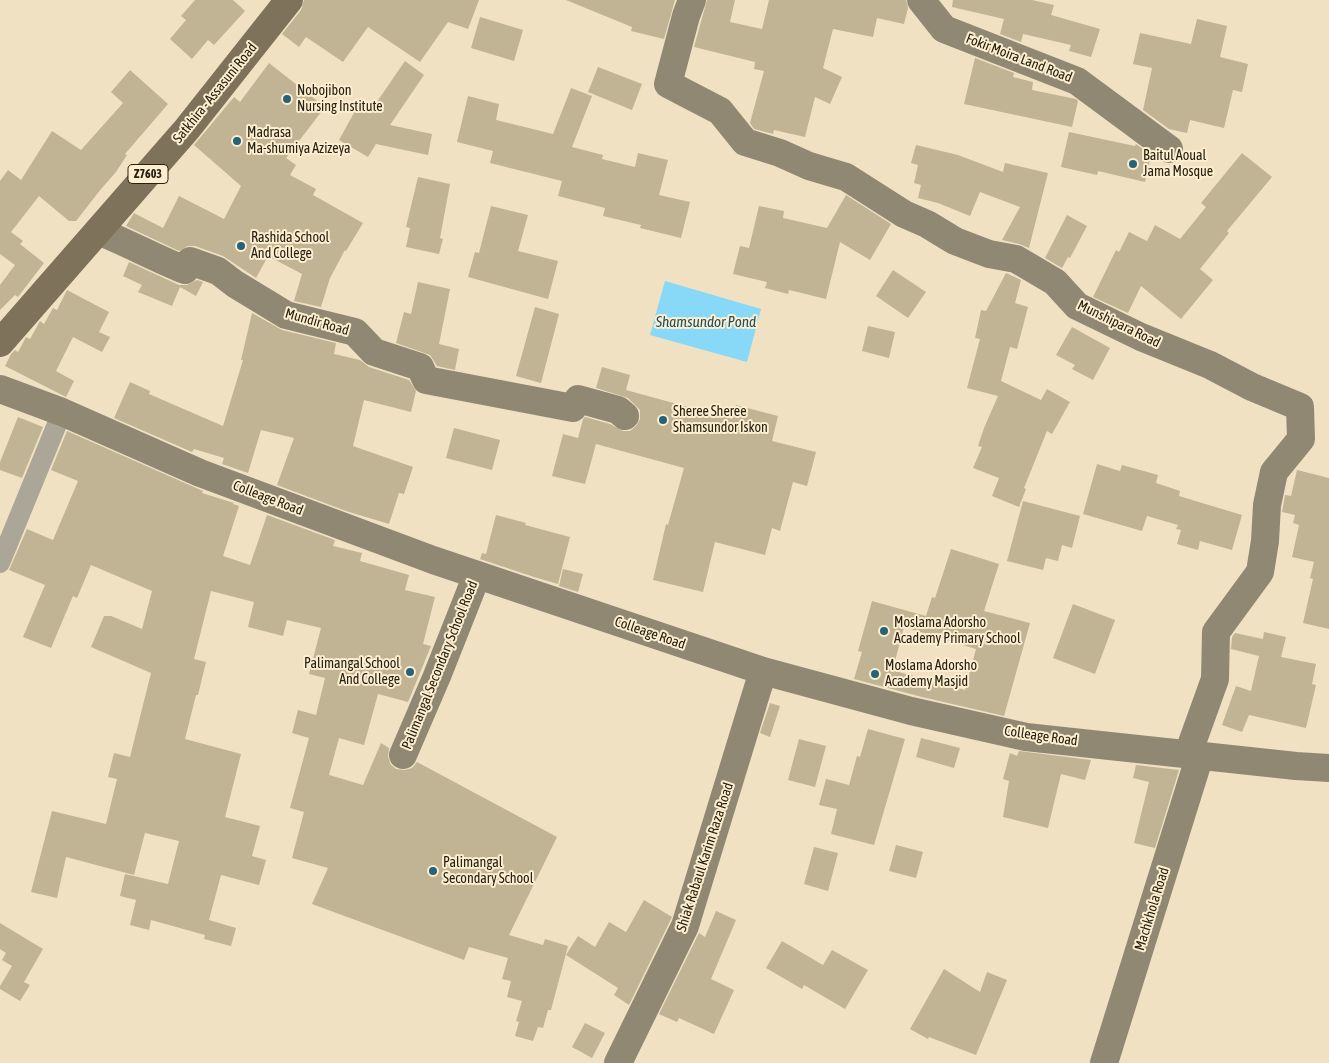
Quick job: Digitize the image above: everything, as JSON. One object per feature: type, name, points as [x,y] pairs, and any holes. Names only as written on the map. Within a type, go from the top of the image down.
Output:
[{"type":"main road","name":"Satkhira - Assasuni Road","points":[[0,343],[187,129],[289,0]]},
{"type":"street","name":"Munshipara Road","points":[[692,0],[668,84],[720,111],[745,142],[780,153],[809,166],[846,177],[904,214],[927,224],[955,241],[989,254],[1016,259],[1055,282],[1077,306],[1141,337],[1210,365],[1252,387],[1300,407],[1301,439],[1274,472],[1267,505],[1265,541],[1260,572],[1216,632],[1215,679],[1194,755]]},
{"type":"street","name":"Fokir Moira Land Road","points":[[921,0],[944,29],[1077,81],[1169,149]]},
{"type":"street","name":"Mundir Road","points":[[98,231],[185,270],[190,261],[218,272],[286,316],[354,332],[374,352],[420,368],[426,380],[573,408],[578,399],[618,410],[626,416]]},
{"type":"street","name":"Colleage Road","points":[[0,388],[62,412],[200,473],[477,575],[763,671],[911,711],[1026,736],[1329,768]]},
{"type":"street","points":[[0,563],[62,412]]},
{"type":"street","name":"Palimangal Secondary School Road","points":[[403,755],[477,575]]},
{"type":"street","name":"Shiak Rabaul Karim Raza Road","points":[[618,1063],[685,926],[763,671]]},
{"type":"street","name":"Machkhola Road","points":[[1104,1063],[1194,755]]},
{"type":"water","name":"Shamsundor Pond","points":[[665,281],[761,309],[747,362],[650,335]]},
{"type":"building","points":[[195,0],[233,0],[245,11],[214,45],[208,40],[192,59],[170,39],[186,20],[181,16]]},
{"type":"building","points":[[304,0],[479,0],[468,29],[448,22],[420,62],[368,27],[343,62],[306,37],[299,47],[282,34],[301,10]]},
{"type":"building","points":[[566,0],[675,0],[664,39],[631,31],[632,27]]},
{"type":"building","points":[[707,0],[735,0],[730,22],[762,29],[769,0],[906,0],[908,8],[904,24],[877,18],[873,37],[833,29],[823,68],[842,77],[830,104],[815,97],[805,137],[774,130],[773,134],[754,129],[750,123],[764,71],[754,69],[755,62],[694,47]]},
{"type":"building","points":[[953,0],[1032,0],[1054,5],[1051,15],[1100,29],[1091,57],[1069,51],[1071,45],[1023,34],[1021,42],[1000,34],[1004,19],[952,7]]},
{"type":"building","points":[[480,17],[523,30],[514,61],[471,48]]},
{"type":"building","points":[[1197,19],[1227,26],[1220,57],[1248,64],[1242,92],[1233,90],[1224,128],[1190,120],[1187,133],[1169,129],[1143,110],[1152,68],[1133,64],[1140,33],[1191,44]]},
{"type":"building","points":[[975,58],[1014,73],[1013,77],[1033,82],[1032,90],[1076,99],[1078,101],[1072,127],[964,104]]},
{"type":"building","points":[[405,61],[424,75],[390,125],[432,134],[428,155],[376,144],[368,157],[339,140],[360,102],[372,109]]},
{"type":"building","points":[[269,63],[325,107],[286,158],[296,165],[290,175],[316,189],[313,195],[363,223],[345,250],[330,278],[321,307],[294,301],[302,274],[268,256],[256,278],[223,256],[195,246],[188,246],[179,251],[126,226],[134,213],[163,228],[179,196],[224,219],[241,186],[194,145],[234,97],[240,102]]},
{"type":"building","points":[[598,67],[642,84],[632,110],[588,92]]},
{"type":"building","points":[[130,70],[168,104],[125,154],[127,155],[116,172],[76,221],[69,221],[39,196],[11,232],[23,241],[20,244],[44,263],[18,297],[15,295],[0,310],[0,285],[15,265],[0,254],[0,181],[8,170],[21,180],[52,131],[81,150],[123,103],[111,92]]},
{"type":"building","points":[[571,88],[592,96],[572,147],[603,155],[602,159],[635,167],[638,153],[668,160],[659,195],[690,202],[681,238],[640,228],[641,225],[603,216],[605,208],[558,196],[562,181],[490,163],[493,151],[457,142],[468,96],[499,104],[496,120],[553,134]]},
{"type":"building","points":[[1069,132],[1135,146],[1136,144],[1151,155],[1145,182],[1098,171],[1097,175],[1061,167]]},
{"type":"building","points":[[916,145],[958,155],[1003,172],[1005,163],[1048,173],[1029,248],[1002,240],[1020,207],[980,192],[970,216],[938,203],[918,198],[921,185],[914,183],[918,165],[911,163]]},
{"type":"building","points":[[1242,153],[1272,177],[1227,231],[1229,233],[1200,269],[1213,280],[1181,319],[1141,286],[1128,313],[1093,297],[1116,250],[1119,252],[1129,232],[1147,241],[1155,225],[1180,239],[1206,207],[1201,203]]},
{"type":"building","points":[[418,177],[450,184],[440,238],[443,239],[439,254],[406,247],[410,228],[406,227]]},
{"type":"building","points":[[846,195],[891,224],[870,260],[840,242],[826,299],[789,290],[788,294],[765,288],[767,282],[733,274],[740,246],[749,248],[759,206],[784,211],[783,218],[827,228]]},
{"type":"building","points":[[491,206],[528,215],[518,251],[558,261],[548,299],[468,277],[475,252],[479,253]]},
{"type":"building","points":[[1067,215],[1087,226],[1070,258],[1068,257],[1062,268],[1045,258]]},
{"type":"building","points":[[129,262],[179,285],[187,285],[197,280],[203,282],[196,296],[180,287],[172,306],[138,292],[142,285],[123,276]]},
{"type":"building","points":[[893,270],[926,292],[908,318],[876,296]]},
{"type":"building","points":[[1006,273],[1021,280],[1015,303],[1028,307],[1017,349],[1010,347],[1001,381],[1041,400],[1047,389],[1070,402],[1052,434],[1047,431],[1024,488],[1026,489],[1019,507],[992,496],[999,478],[973,468],[982,447],[978,446],[984,428],[998,396],[967,388],[980,339],[975,338],[981,310],[986,311]]},
{"type":"building","points":[[418,282],[450,289],[439,344],[459,349],[455,370],[437,366],[430,355],[396,343],[404,312],[411,314]]},
{"type":"building","points":[[67,290],[109,312],[99,332],[110,337],[102,352],[73,337],[56,371],[74,381],[66,397],[5,366],[11,354],[15,350],[18,352],[26,337],[30,339],[40,321],[44,324],[53,308],[57,310]]},
{"type":"building","points":[[535,307],[559,314],[541,383],[516,376]]},
{"type":"building","points":[[252,313],[282,330],[336,343],[334,354],[360,360],[369,367],[409,380],[416,391],[411,412],[364,400],[353,446],[413,467],[404,494],[399,493],[389,524],[346,511],[277,485],[294,438],[261,430],[248,473],[222,464],[224,458],[194,449],[192,452],[114,418],[130,382],[150,391],[149,394],[223,426],[243,360],[241,360]]},
{"type":"building","points":[[868,326],[895,332],[889,358],[862,351]]},
{"type":"building","points":[[1072,327],[1110,348],[1093,380],[1072,369],[1075,365],[1056,355]]},
{"type":"building","points":[[602,367],[630,375],[626,390],[732,419],[736,405],[778,416],[772,441],[816,452],[807,486],[793,482],[780,531],[772,528],[765,555],[715,542],[703,592],[653,580],[666,524],[668,525],[684,468],[596,444],[585,484],[552,476],[563,434],[578,438],[585,417],[610,424],[623,431],[630,431],[640,419],[640,410],[628,398],[596,388]]},
{"type":"building","points":[[18,417],[43,427],[22,478],[0,470],[0,462]]},
{"type":"building","points":[[454,428],[500,440],[492,470],[446,458]]},
{"type":"building","points":[[67,431],[203,491],[202,493],[239,506],[223,556],[250,565],[267,515],[335,540],[333,546],[362,553],[360,561],[409,575],[405,590],[435,597],[423,644],[431,646],[408,702],[378,694],[364,745],[339,738],[329,775],[363,785],[381,743],[389,748],[388,757],[391,765],[396,769],[405,770],[412,768],[417,762],[557,837],[509,935],[543,945],[545,939],[568,946],[551,1010],[548,1010],[543,1028],[538,1027],[533,1041],[515,1036],[519,1022],[516,1021],[522,1001],[507,997],[511,981],[502,979],[508,958],[469,947],[464,960],[312,904],[328,868],[292,858],[304,812],[290,808],[309,738],[292,733],[298,710],[316,715],[325,678],[309,674],[321,628],[287,620],[283,636],[248,627],[254,602],[211,591],[194,659],[206,662],[185,739],[241,754],[225,817],[260,826],[252,856],[266,860],[259,885],[221,875],[209,920],[236,928],[231,946],[204,939],[205,935],[151,920],[149,930],[130,925],[136,900],[120,896],[125,874],[168,884],[179,841],[145,833],[134,875],[66,857],[57,898],[31,892],[52,811],[106,824],[117,779],[108,777],[114,753],[130,757],[151,673],[91,647],[104,616],[111,616],[142,629],[152,591],[91,565],[77,598],[73,596],[51,648],[23,637],[45,585],[9,570],[27,529],[53,540],[78,481],[51,470]]},
{"type":"building","points":[[1097,464],[1120,471],[1122,465],[1158,475],[1156,483],[1180,491],[1179,496],[1242,515],[1232,550],[1200,541],[1198,550],[1177,544],[1181,530],[1176,529],[1178,525],[1147,516],[1142,531],[1083,514]]},
{"type":"building","points":[[1297,470],[1329,478],[1329,629],[1303,623],[1313,579],[1310,578],[1314,562],[1292,557],[1299,525],[1293,523],[1295,515],[1282,512],[1285,495],[1291,496]]},
{"type":"building","points":[[1023,501],[1080,516],[1072,548],[1062,545],[1058,561],[1046,558],[1043,570],[1007,561]]},
{"type":"building","points":[[496,515],[570,537],[558,584],[480,559],[482,553],[486,554]]},
{"type":"building","points":[[951,549],[999,564],[984,611],[1030,623],[1004,716],[854,679],[862,652],[858,651],[872,601],[926,616],[932,597],[935,598]],"holes":[[[904,627],[976,649],[965,690],[895,671],[897,666],[894,665]]]},
{"type":"building","points":[[563,569],[583,574],[578,592],[559,586]]},
{"type":"building","points":[[1073,604],[1115,620],[1095,674],[1053,658]]},
{"type":"building","points":[[1264,632],[1286,637],[1281,657],[1316,664],[1312,684],[1316,685],[1306,728],[1249,715],[1242,732],[1222,725],[1236,686],[1251,691],[1259,656],[1231,649],[1232,637],[1235,633],[1263,639]]},
{"type":"building","points":[[770,703],[780,706],[770,737],[760,733]]},
{"type":"building","points":[[868,729],[905,739],[874,845],[831,834],[837,809],[819,805],[826,779],[849,785],[857,756],[860,757]]},
{"type":"building","points":[[921,738],[960,748],[954,768],[916,757]]},
{"type":"building","points":[[799,739],[826,746],[815,787],[788,780]]},
{"type":"building","points":[[1019,751],[1091,760],[1085,780],[1061,774],[1048,828],[1003,817],[1009,781],[1003,779],[1010,753],[1017,756]]},
{"type":"building","points":[[1136,765],[1179,770],[1155,848],[1134,843],[1149,782],[1133,778]]},
{"type":"building","points":[[896,845],[923,852],[916,878],[889,871]]},
{"type":"building","points":[[814,847],[838,853],[828,891],[804,884]]},
{"type":"building","points":[[644,900],[672,917],[629,1005],[614,995],[618,988],[566,955],[578,936],[595,947],[609,922],[626,932]]},
{"type":"building","points":[[716,911],[736,920],[711,979],[734,990],[714,1034],[679,1018],[677,1022],[659,1014],[699,933],[705,937]]},
{"type":"building","points":[[0,923],[43,949],[24,982],[30,985],[20,1001],[0,989],[12,966],[2,960],[6,953],[0,949]]},
{"type":"building","points":[[782,941],[823,965],[832,950],[868,970],[845,1009],[804,985],[802,989],[766,968]]},
{"type":"building","points":[[944,969],[980,992],[987,972],[1007,980],[976,1055],[929,1037],[928,1039],[910,1029]]},
{"type":"building","points":[[585,1023],[605,1033],[592,1058],[572,1047]]},
{"type":"place","name":"Nobojibon Nursing Institute","points":[[287,99]]},
{"type":"place","name":"Madrasa Ma-shumiya Azizeya","points":[[237,141]]},
{"type":"place","name":"Baitul Aoual Jama Mosque","points":[[1133,164]]},
{"type":"place","name":"Rashida School And College","points":[[241,246]]},
{"type":"place","name":"Sheree Sheree Shamsundor Iskon","points":[[663,420]]},
{"type":"place","name":"Moslama Adorsho Academy Primary School","points":[[884,631]]},
{"type":"place","name":"Palimangal School And College","points":[[410,672]]},
{"type":"place","name":"Moslama Adorsho Academy Masjid","points":[[875,674]]},
{"type":"place","name":"Palimangal Secondary School","points":[[433,871]]}]
